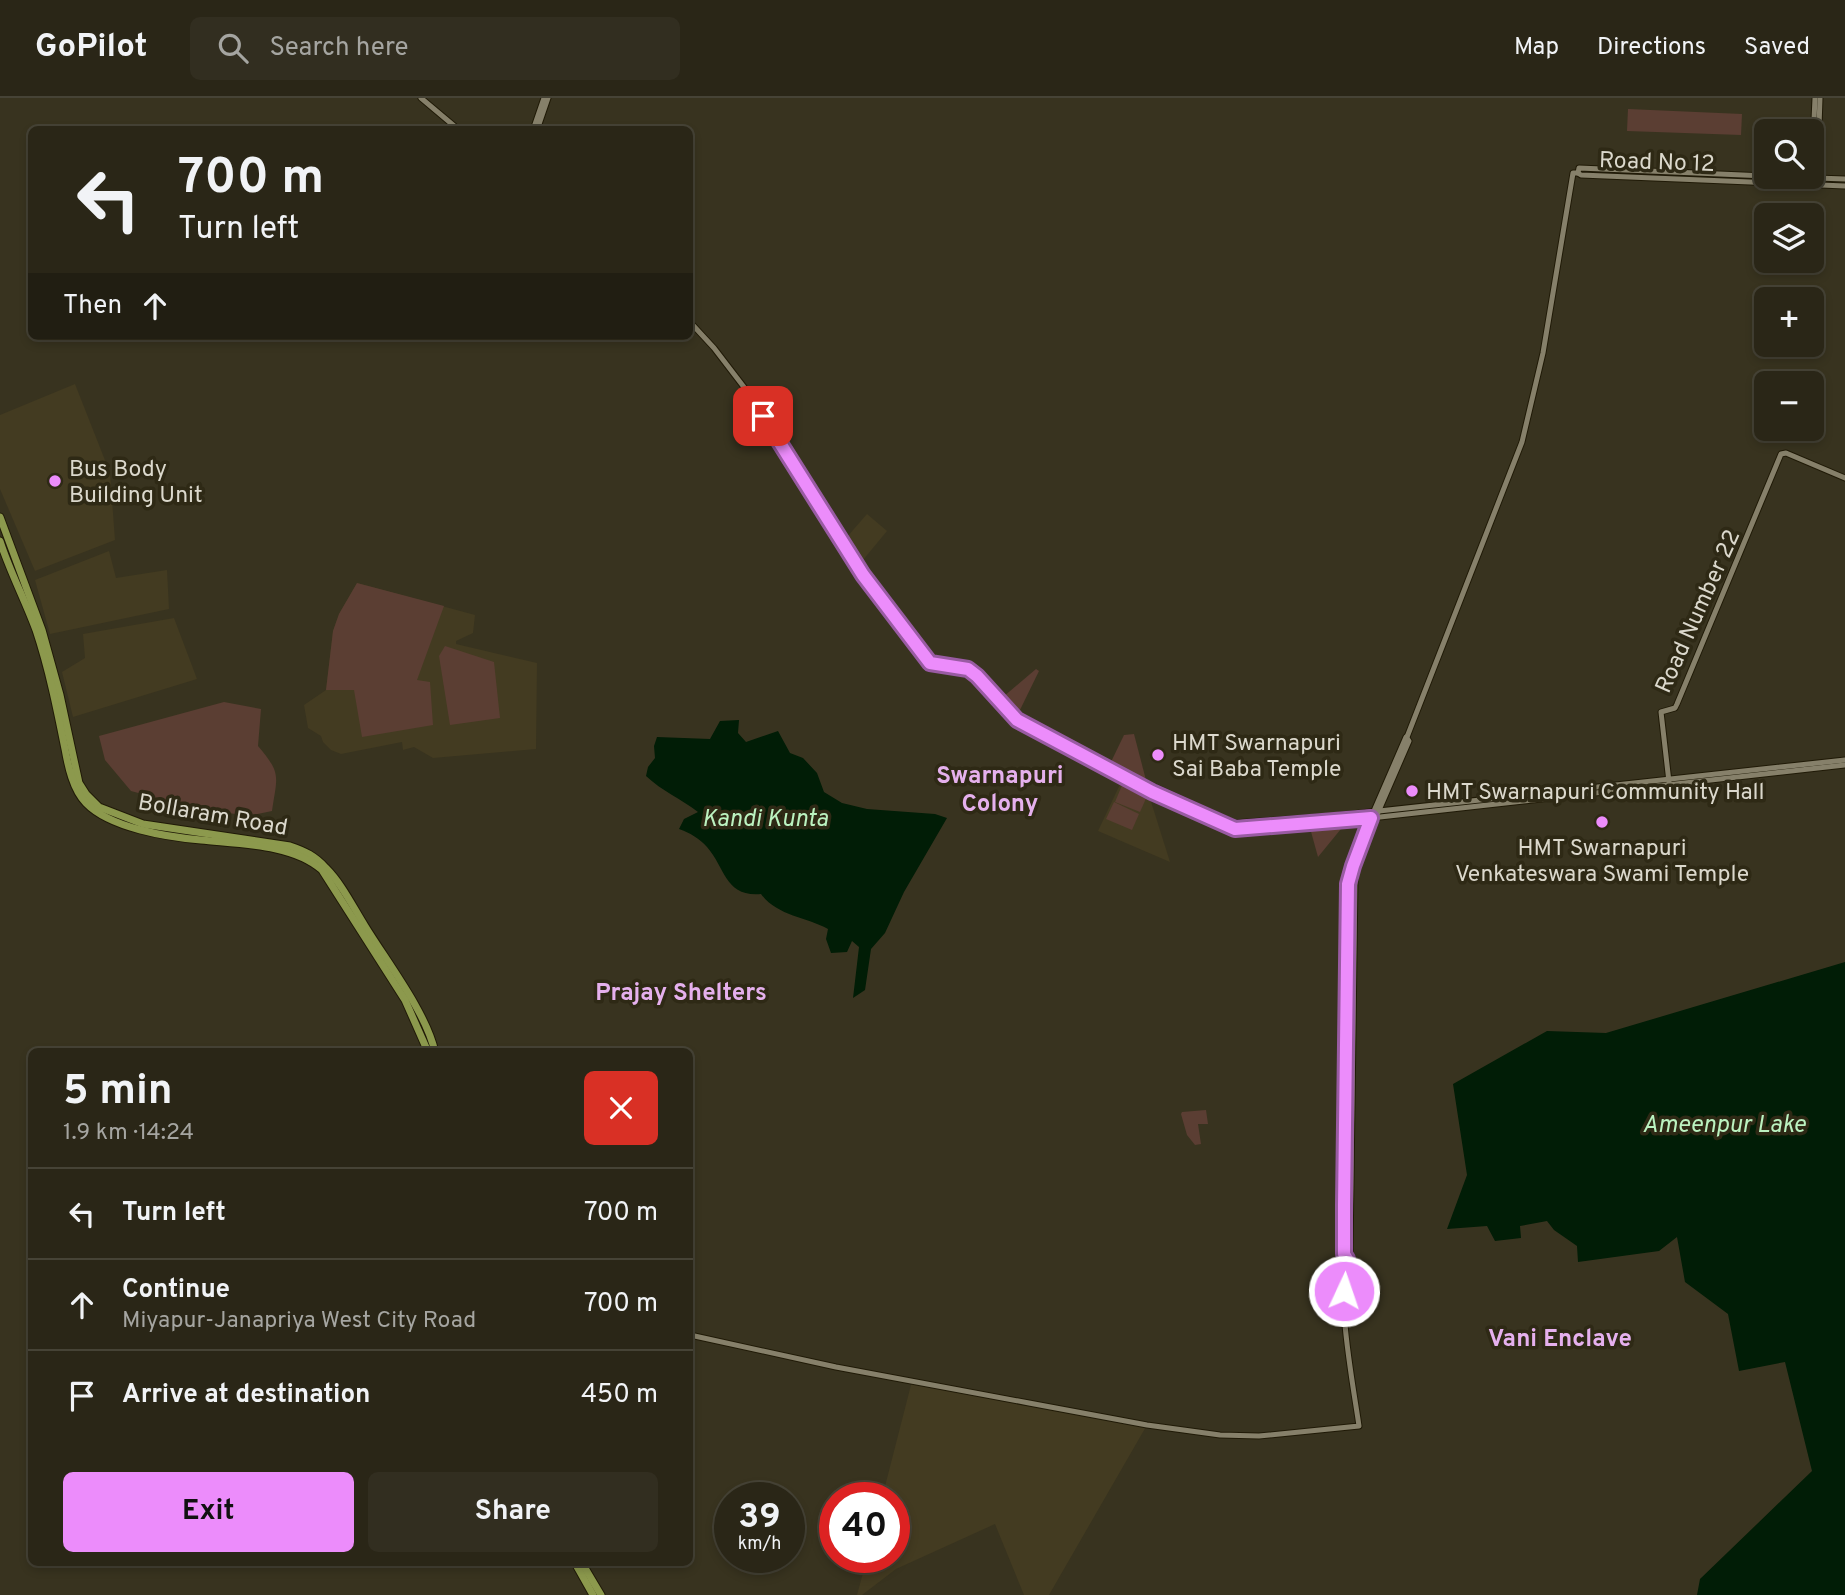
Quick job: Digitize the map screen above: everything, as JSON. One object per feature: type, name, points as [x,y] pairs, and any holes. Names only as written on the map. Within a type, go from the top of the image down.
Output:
[{"type":"main road","name":"Bollaram Road","points":[[0,517],[42,630],[60,695],[79,782],[90,800],[99,807],[143,824],[290,846],[309,852],[328,870],[378,953],[405,1000],[426,1048]]},
{"type":"main road","name":"Bollaram Road","points":[[0,544],[40,643],[66,757],[77,791],[84,801],[94,811],[135,828],[289,852],[310,860],[322,870],[378,953],[423,1022],[433,1048]]},
{"type":"main road","points":[[577,1566],[593,1595]]},
{"type":"main road","points":[[584,1566],[601,1595]]},
{"type":"street","points":[[421,98],[454,126]]},
{"type":"street","points":[[536,126],[546,98]]},
{"type":"street","points":[[1817,119],[1818,98]]},
{"type":"street","name":"Road No 12","points":[[1754,175],[1579,168],[1578,173],[1754,179]]},
{"type":"street","points":[[693,1336],[1029,1403],[1220,1435],[1259,1436],[1359,1426],[1343,1318],[1347,1259],[1350,1254],[1348,1179],[1357,866],[1375,815],[1409,741],[1407,737],[1522,442],[1553,302],[1573,173],[1578,173]]},
{"type":"street","name":"Road No 12","points":[[1824,180],[1845,179]]},
{"type":"street","name":"Road No 12","points":[[1824,183],[1845,186]]},
{"type":"street","points":[[693,325],[750,395],[863,575],[930,663],[968,669],[1017,720],[1152,792],[1235,829],[1845,762]]},
{"type":"street","name":"Road Number 22","points":[[1669,782],[1661,712],[1675,708],[1677,704],[1783,453],[1845,478]]},
{"type":"shaded area","points":[[1628,109],[1742,114],[1741,135],[1627,131]]},
{"type":"shaded area","name":"Bus Body Building Unit","points":[[75,384],[110,473],[115,540],[35,571],[0,489],[0,415]]},
{"type":"shaded area","points":[[867,514],[887,531],[863,560],[847,537]]},
{"type":"shaded area","points":[[109,551],[116,578],[167,570],[169,609],[50,634],[35,580]]},
{"type":"shaded area","points":[[357,583],[475,615],[473,633],[456,641],[456,644],[537,663],[536,749],[433,758],[414,747],[403,750],[402,742],[341,754],[331,750],[321,736],[308,728],[304,705],[326,690],[333,631],[339,614]]},
{"type":"shaded area","points":[[357,583],[444,606],[417,680],[430,682],[433,725],[362,737],[354,690],[326,690],[333,631],[339,614]]},
{"type":"shaded area","points":[[174,618],[197,679],[73,717],[62,672],[85,658],[83,634]]},
{"type":"shaded area","points":[[445,646],[494,662],[500,718],[450,725],[439,656]]},
{"type":"shaded area","points":[[1036,669],[1039,671],[1018,714],[1003,697]]},
{"type":"shaded area","points":[[224,702],[261,709],[258,746],[271,763],[276,776],[272,811],[248,816],[190,807],[131,791],[105,760],[99,736]]},
{"type":"shaded area","points":[[1134,734],[1147,784],[1110,764],[1124,735]]},
{"type":"shaded area","points":[[1123,778],[1148,792],[1170,862],[1098,831]]},
{"type":"shaded area","points":[[1123,783],[1148,794],[1140,812],[1115,802]]},
{"type":"shaded area","points":[[1114,802],[1139,814],[1132,830],[1106,819]]},
{"type":"shaded area","points":[[1345,824],[1318,857],[1310,828]]},
{"type":"shaded area","points":[[1206,1110],[1208,1124],[1198,1124],[1201,1144],[1195,1145],[1187,1135],[1181,1114]]},
{"type":"shaded area","points":[[912,1381],[1147,1425],[1049,1595],[1024,1595],[995,1524],[910,1563],[910,1482],[886,1482]]},
{"type":"shaded area","points":[[863,1573],[891,1573],[862,1595],[857,1595]]},
{"type":"water","name":"Kandi Kunta","points":[[739,720],[738,733],[746,742],[778,731],[790,753],[803,758],[817,773],[824,792],[842,803],[867,809],[935,814],[947,818],[904,892],[885,933],[871,949],[865,990],[853,998],[859,947],[852,941],[847,952],[831,953],[826,939],[828,929],[783,912],[761,894],[749,894],[733,886],[707,847],[694,836],[679,829],[684,819],[698,812],[646,776],[648,767],[655,758],[654,746],[657,737],[710,739],[720,721]]},
{"type":"water","name":"Ameenpur Lake","points":[[1845,962],[1845,1595],[1697,1595],[1700,1579],[1812,1471],[1785,1362],[1739,1371],[1728,1314],[1685,1282],[1677,1237],[1659,1251],[1578,1262],[1577,1246],[1554,1230],[1547,1221],[1520,1226],[1521,1238],[1495,1241],[1487,1226],[1447,1229],[1467,1175],[1453,1084],[1547,1031],[1606,1033]]},
{"type":"place","name":"Bus Body Building Unit","points":[[55,481]]},
{"type":"place","name":"HMT Swarnapuri Sai Baba Temple","points":[[1158,755]]},
{"type":"place","name":"HMT Swarnapuri Community Hall","points":[[1412,791]]},
{"type":"place","name":"HMT Swarnapuri Venkateswara Swami Temple","points":[[1602,822]]},
{"type":"district","name":"Swarnapuri Colony","points":[[1000,789]]},
{"type":"district","name":"Prajay Shelters","points":[[681,992]]},
{"type":"district","name":"Vani Enclave","points":[[1560,1338]]},
{"type":"route","points":[[763,416],[863,575],[930,663],[968,669],[1017,720],[1152,792],[1235,829],[1371,818],[1348,884],[1344,1205],[1344,1254],[1347,1259],[1344,1291]]}]
